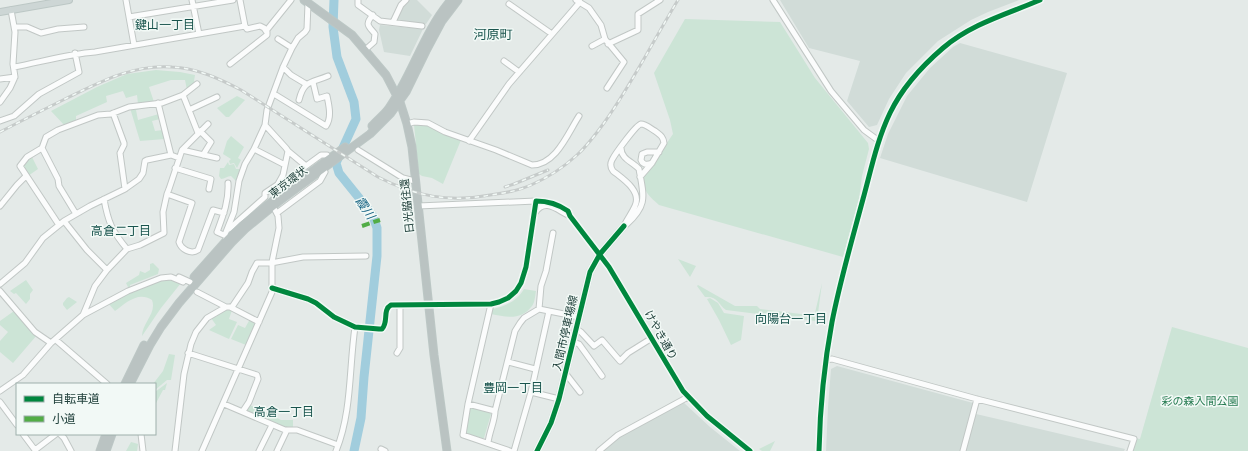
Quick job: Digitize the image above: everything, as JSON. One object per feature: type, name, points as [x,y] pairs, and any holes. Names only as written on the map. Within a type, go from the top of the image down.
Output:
[{"type":"highway","name":"東京環状","points":[[126,383],[134,364],[153,331],[175,301],[186,282],[225,236],[327,163],[358,144],[382,123],[398,99],[429,32],[437,18],[451,0]]},
{"type":"highway","name":"東京環状","points":[[398,99],[406,92],[434,35],[442,21],[458,0]]},
{"type":"highway","name":"日光脇往還","points":[[306,2],[346,30],[365,50],[386,76],[398,99],[407,124],[412,147],[428,304],[447,451]]},
{"type":"highway","name":"東京環状","points":[[131,383],[161,327],[179,303],[232,242],[262,215],[327,163]]},
{"type":"highway","points":[[100,451],[106,435]]},
{"type":"highway","points":[[106,451],[112,435]]},
{"type":"main road","points":[[0,12],[69,0]]},
{"type":"main road","name":"入間市停車場線","points":[[536,451],[551,423],[559,399],[590,272],[600,254],[624,226]]},
{"type":"street","points":[[126,0],[134,45]]},
{"type":"street","points":[[192,0],[199,34]]},
{"type":"street","points":[[129,17],[233,0]]},
{"type":"street","points":[[240,0],[245,26]]},
{"type":"street","points":[[14,68],[75,53],[95,52],[245,26],[247,29],[260,26],[266,31],[291,0]]},
{"type":"street","points":[[358,0],[358,5],[380,21],[422,26]]},
{"type":"street","points":[[392,22],[401,5],[406,0]]},
{"type":"street","points":[[592,46],[638,30],[638,14],[660,0]]},
{"type":"street","points":[[773,0],[831,91],[864,130],[879,141]]},
{"type":"street","points":[[819,451],[821,400],[826,360],[838,292],[879,141],[886,121],[901,94],[918,73],[944,47],[976,26],[1040,0]]},
{"type":"street","points":[[469,141],[519,72],[578,1],[589,8],[601,25],[607,42],[624,62],[607,88]]},
{"type":"street","points":[[225,236],[234,212],[239,181],[245,164],[265,125],[267,110],[283,67],[298,38],[307,29],[306,2]]},
{"type":"street","points":[[509,4],[552,34]]},
{"type":"street","points":[[0,102],[10,88],[15,77],[15,27],[11,10]]},
{"type":"street","points":[[365,50],[374,42],[376,37],[368,24],[368,20],[373,15]]},
{"type":"street","points":[[15,27],[27,27],[41,33],[58,29],[84,27]]},
{"type":"street","points":[[230,64],[267,35],[267,32]]},
{"type":"street","points":[[278,39],[292,48]]},
{"type":"street","points":[[0,121],[14,116],[39,94],[79,72],[75,53]]},
{"type":"street","points":[[504,61],[519,72]]},
{"type":"street","points":[[283,67],[290,74],[306,84]]},
{"type":"street","points":[[299,100],[302,90],[306,84],[328,76]]},
{"type":"street","points":[[0,79],[15,77]]},
{"type":"street","points":[[274,94],[326,126],[328,123],[330,109],[327,96],[317,98],[313,82]]},
{"type":"street","points":[[107,270],[62,223],[20,166],[27,157],[42,148],[46,137],[58,130],[98,115],[113,113],[129,107],[162,103],[183,95],[197,84]]},
{"type":"street","points":[[183,95],[199,132],[211,142],[203,155]]},
{"type":"street","points":[[189,110],[218,97]]},
{"type":"street","points":[[158,103],[171,155]]},
{"type":"street","points":[[113,113],[124,143],[120,153],[125,189]]},
{"type":"street","points":[[407,124],[414,122],[428,123],[445,132],[496,150],[532,165],[537,165],[554,155],[579,116]]},
{"type":"street","points":[[83,314],[95,286],[107,270],[127,249],[152,240],[164,233],[163,212],[178,158],[182,150],[208,124]]},
{"type":"street","points":[[624,226],[636,205],[636,199],[630,185],[611,169],[611,164],[614,157],[637,126],[642,124],[646,125],[663,137],[664,142],[652,163],[640,177]]},
{"type":"street","points":[[265,125],[288,151],[306,166]]},
{"type":"street","points":[[358,144],[403,178],[415,181]]},
{"type":"street","points":[[621,147],[621,153],[624,158]]},
{"type":"street","points":[[42,148],[58,179],[59,186],[76,214]]},
{"type":"street","points":[[254,149],[285,165]]},
{"type":"street","points":[[182,150],[217,158]]},
{"type":"street","points":[[277,185],[281,180],[288,151]]},
{"type":"street","points":[[652,163],[647,165],[643,163],[641,160],[642,154],[647,152],[659,152]]},
{"type":"street","points":[[0,284],[25,262],[43,238],[62,223],[104,198],[125,189],[139,179],[142,176],[145,161],[171,155],[178,158]]},
{"type":"street","points":[[202,451],[272,292],[272,262],[279,228],[276,212],[320,182],[327,163],[321,155],[284,182],[265,193],[266,198],[225,236]]},
{"type":"street","points":[[614,157],[618,156],[624,158],[638,167],[640,177],[643,199],[642,206],[634,218],[624,226]]},
{"type":"street","points":[[175,168],[211,179],[209,189]]},
{"type":"street","points":[[0,206],[26,176]]},
{"type":"street","points":[[225,236],[217,232],[228,196],[228,183]]},
{"type":"street","points":[[168,194],[192,203],[179,242],[179,244],[188,252],[195,252],[198,250],[213,210],[224,213]]},
{"type":"street","points":[[104,198],[107,217],[115,235],[127,249]]},
{"type":"street","points":[[272,288],[308,299],[316,303],[334,317],[357,327],[382,328],[385,325],[388,306],[391,305],[491,304],[499,302],[516,292],[521,283],[526,266],[536,201]]},
{"type":"street","name":"けやき通り","points":[[418,206],[536,201],[558,205],[568,211],[570,216],[600,254],[616,278],[675,380],[688,397],[707,416],[750,451]]},
{"type":"street","name":"けやき通り","points":[[533,217],[537,209],[544,206],[556,208],[570,216]]},
{"type":"street","points":[[539,309],[540,286],[546,271],[554,234]]},
{"type":"street","points":[[175,451],[184,374],[188,354],[196,332],[207,318],[228,307],[232,307],[245,290],[257,263],[309,256],[366,256]]},
{"type":"street","points":[[0,391],[23,375],[53,342],[83,314],[128,291],[170,274],[186,282]]},
{"type":"street","points":[[0,291],[35,332],[53,342],[106,383]]},
{"type":"street","points":[[197,292],[259,322]]},
{"type":"street","points":[[491,304],[468,404],[463,435],[510,451]]},
{"type":"street","points":[[397,353],[400,348],[400,305]]},
{"type":"street","points":[[488,443],[490,429],[495,418],[495,411],[515,331],[518,325],[524,318],[539,309],[579,317]]},
{"type":"street","points":[[514,451],[531,392],[549,311]]},
{"type":"street","points":[[336,451],[346,418],[351,353],[357,327]]},
{"type":"street","points":[[576,329],[581,332],[594,346],[602,340],[620,361],[652,338]]},
{"type":"street","points":[[573,342],[579,344],[602,376]]},
{"type":"street","points":[[188,354],[257,375],[258,379],[249,402],[243,411]]},
{"type":"street","points":[[826,360],[832,359],[977,399],[1134,439],[1130,451]]},
{"type":"street","points":[[508,362],[535,369]]},
{"type":"street","points":[[566,374],[580,392]]},
{"type":"street","points":[[531,392],[559,399]]},
{"type":"street","points":[[599,451],[618,435],[688,397]]},
{"type":"street","points":[[963,451],[977,399]]},
{"type":"street","points":[[0,402],[16,425]]},
{"type":"street","points":[[224,404],[287,430],[297,430],[338,445]]},
{"type":"street","points":[[468,404],[495,411]]},
{"type":"street","points":[[259,451],[272,424]]},
{"type":"street","points":[[278,451],[287,430]]},
{"type":"street","points":[[24,435],[34,450],[55,435]]},
{"type":"street","points":[[61,435],[71,451]]},
{"type":"street","points":[[141,435],[143,451]]},
{"type":"shaded area","points":[[408,0],[417,0],[432,15],[426,24],[397,21],[396,18]]},
{"type":"shaded area","points":[[780,0],[1019,0],[971,20],[938,41],[906,73],[889,99],[877,125],[869,127],[847,101],[860,61],[809,48]]},
{"type":"shaded area","points":[[380,25],[423,29],[410,56],[384,52],[379,30]]},
{"type":"shaded area","points":[[960,43],[1067,73],[1027,202],[880,158],[888,134],[907,96],[930,68],[953,47]]},
{"type":"shaded area","points":[[837,366],[973,403],[974,406],[961,451],[826,451],[831,369]]},
{"type":"shaded area","points":[[683,402],[710,427],[740,451],[602,451],[624,434]]},
{"type":"shaded area","points":[[976,414],[1125,449],[1124,451],[966,451]]},
{"type":"green space","points":[[685,19],[780,22],[815,78],[868,143],[869,149],[862,176],[859,199],[843,257],[659,205],[648,194],[642,179],[673,134],[670,120],[654,73]]},
{"type":"green space","points":[[156,70],[195,75],[194,81],[196,83],[187,90],[185,80],[171,80],[149,87],[154,102],[138,104],[137,95],[126,98],[123,91],[106,96],[107,102],[76,116],[76,122],[65,126],[51,111],[97,87],[127,74]]},
{"type":"green space","points":[[237,96],[245,100],[229,117],[226,117],[217,108]]},
{"type":"green space","points":[[156,105],[136,110],[138,120],[159,114],[160,119],[152,121],[155,131],[163,130],[165,139],[140,141],[130,108]]},
{"type":"green space","points":[[414,125],[427,125],[461,140],[443,184],[432,178],[419,174]]},
{"type":"green space","points":[[231,136],[244,147],[238,158],[241,160],[237,168],[234,163],[230,164],[229,161],[231,159],[223,154],[227,141]]},
{"type":"green space","points":[[32,157],[38,169],[28,176],[22,166],[27,159]]},
{"type":"green space","points":[[228,162],[229,165],[234,164],[236,169],[240,169],[237,182],[231,176],[221,179],[219,176],[220,168],[224,168]]},
{"type":"green space","points":[[678,259],[696,266],[690,277]]},
{"type":"green space","points":[[153,263],[159,269],[158,274],[128,287],[126,283],[139,275],[140,271],[145,273],[150,270],[150,264]]},
{"type":"green space","points":[[169,278],[181,283],[161,308],[142,336],[144,327],[153,309],[152,300],[137,297],[115,311],[108,303],[131,291]]},
{"type":"green space","points":[[26,280],[33,290],[30,294],[30,299],[26,304],[16,293],[14,294],[10,291]]},
{"type":"green space","points":[[822,283],[818,313],[824,322],[726,310],[715,299],[705,297],[697,286],[698,285],[735,306],[757,306],[760,309],[809,315],[814,317]]},
{"type":"green space","points":[[524,289],[536,291],[534,303],[528,311],[513,317],[491,314],[493,309],[507,305],[515,300]]},
{"type":"green space","points":[[69,297],[77,302],[67,310],[63,303]]},
{"type":"green space","points":[[710,298],[718,303],[724,313],[744,316],[741,340],[731,345],[707,299]]},
{"type":"green space","points":[[228,309],[232,310],[229,319],[237,322],[229,339],[209,330],[216,325],[211,318]]},
{"type":"green space","points":[[14,311],[37,335],[13,363],[0,352],[0,341],[8,332],[0,325],[0,321]]},
{"type":"green space","points":[[250,319],[256,322],[246,345],[231,339],[238,325],[245,328]]},
{"type":"green space","name":"彩の森入間公園","points":[[1172,327],[1248,348],[1248,451],[1130,451],[1134,438],[1140,439]]},
{"type":"green space","points":[[169,354],[175,355],[171,380],[167,380],[156,389],[156,383],[154,383],[163,371]]},
{"type":"green space","points":[[167,383],[165,390],[163,390],[156,403],[156,391]]},
{"type":"green space","points":[[250,405],[281,420],[293,420],[293,428],[285,427],[247,411]]},
{"type":"green space","points":[[472,407],[491,414],[484,438],[482,439],[467,434],[466,432],[470,409]]},
{"type":"green space","points":[[775,441],[770,451],[762,451],[759,449]]},
{"type":"green space","points":[[131,442],[138,444],[137,451],[126,451]]},
{"type":"waterway","name":"霞川","points":[[334,0],[333,27],[337,57],[354,102],[356,119],[336,163],[339,173],[373,216],[377,228],[377,256],[361,418],[354,451]]},
{"type":"railway","points":[[0,132],[78,93],[130,71],[158,67],[190,69],[208,75],[241,90],[378,177],[392,184],[419,193],[446,198],[475,197],[506,193],[526,187],[555,172],[567,164],[595,136],[624,93],[678,0]]},
{"type":"railway","points":[[505,187],[548,170]]},
{"type":"marked path","points":[[362,226],[380,220]]},
{"type":"cycle path","points":[[819,451],[821,403],[829,338],[835,307],[846,260],[875,155],[881,134],[890,113],[900,95],[913,78],[943,48],[965,32],[977,26],[1040,0]]},
{"type":"cycle path","points":[[272,288],[308,299],[316,303],[334,317],[355,327],[379,329],[382,329],[384,326],[386,313],[388,307],[391,305],[491,304],[499,302],[508,298],[516,291],[521,283],[526,267],[536,201],[553,203],[568,211],[570,216],[609,267],[683,391],[707,416],[750,451]]},
{"type":"cycle path","points":[[537,451],[551,423],[559,399],[590,272],[600,254],[624,226]]},
{"type":"district","name":"鍵山一丁目","points":[[165,25]]},
{"type":"district","name":"河原町","points":[[493,34]]},
{"type":"district","name":"高倉二丁目","points":[[121,231]]},
{"type":"district","name":"向陽台一丁目","points":[[791,319]]},
{"type":"district","name":"豊岡一丁目","points":[[513,388]]},
{"type":"district","name":"高倉一丁目","points":[[284,412]]}]
